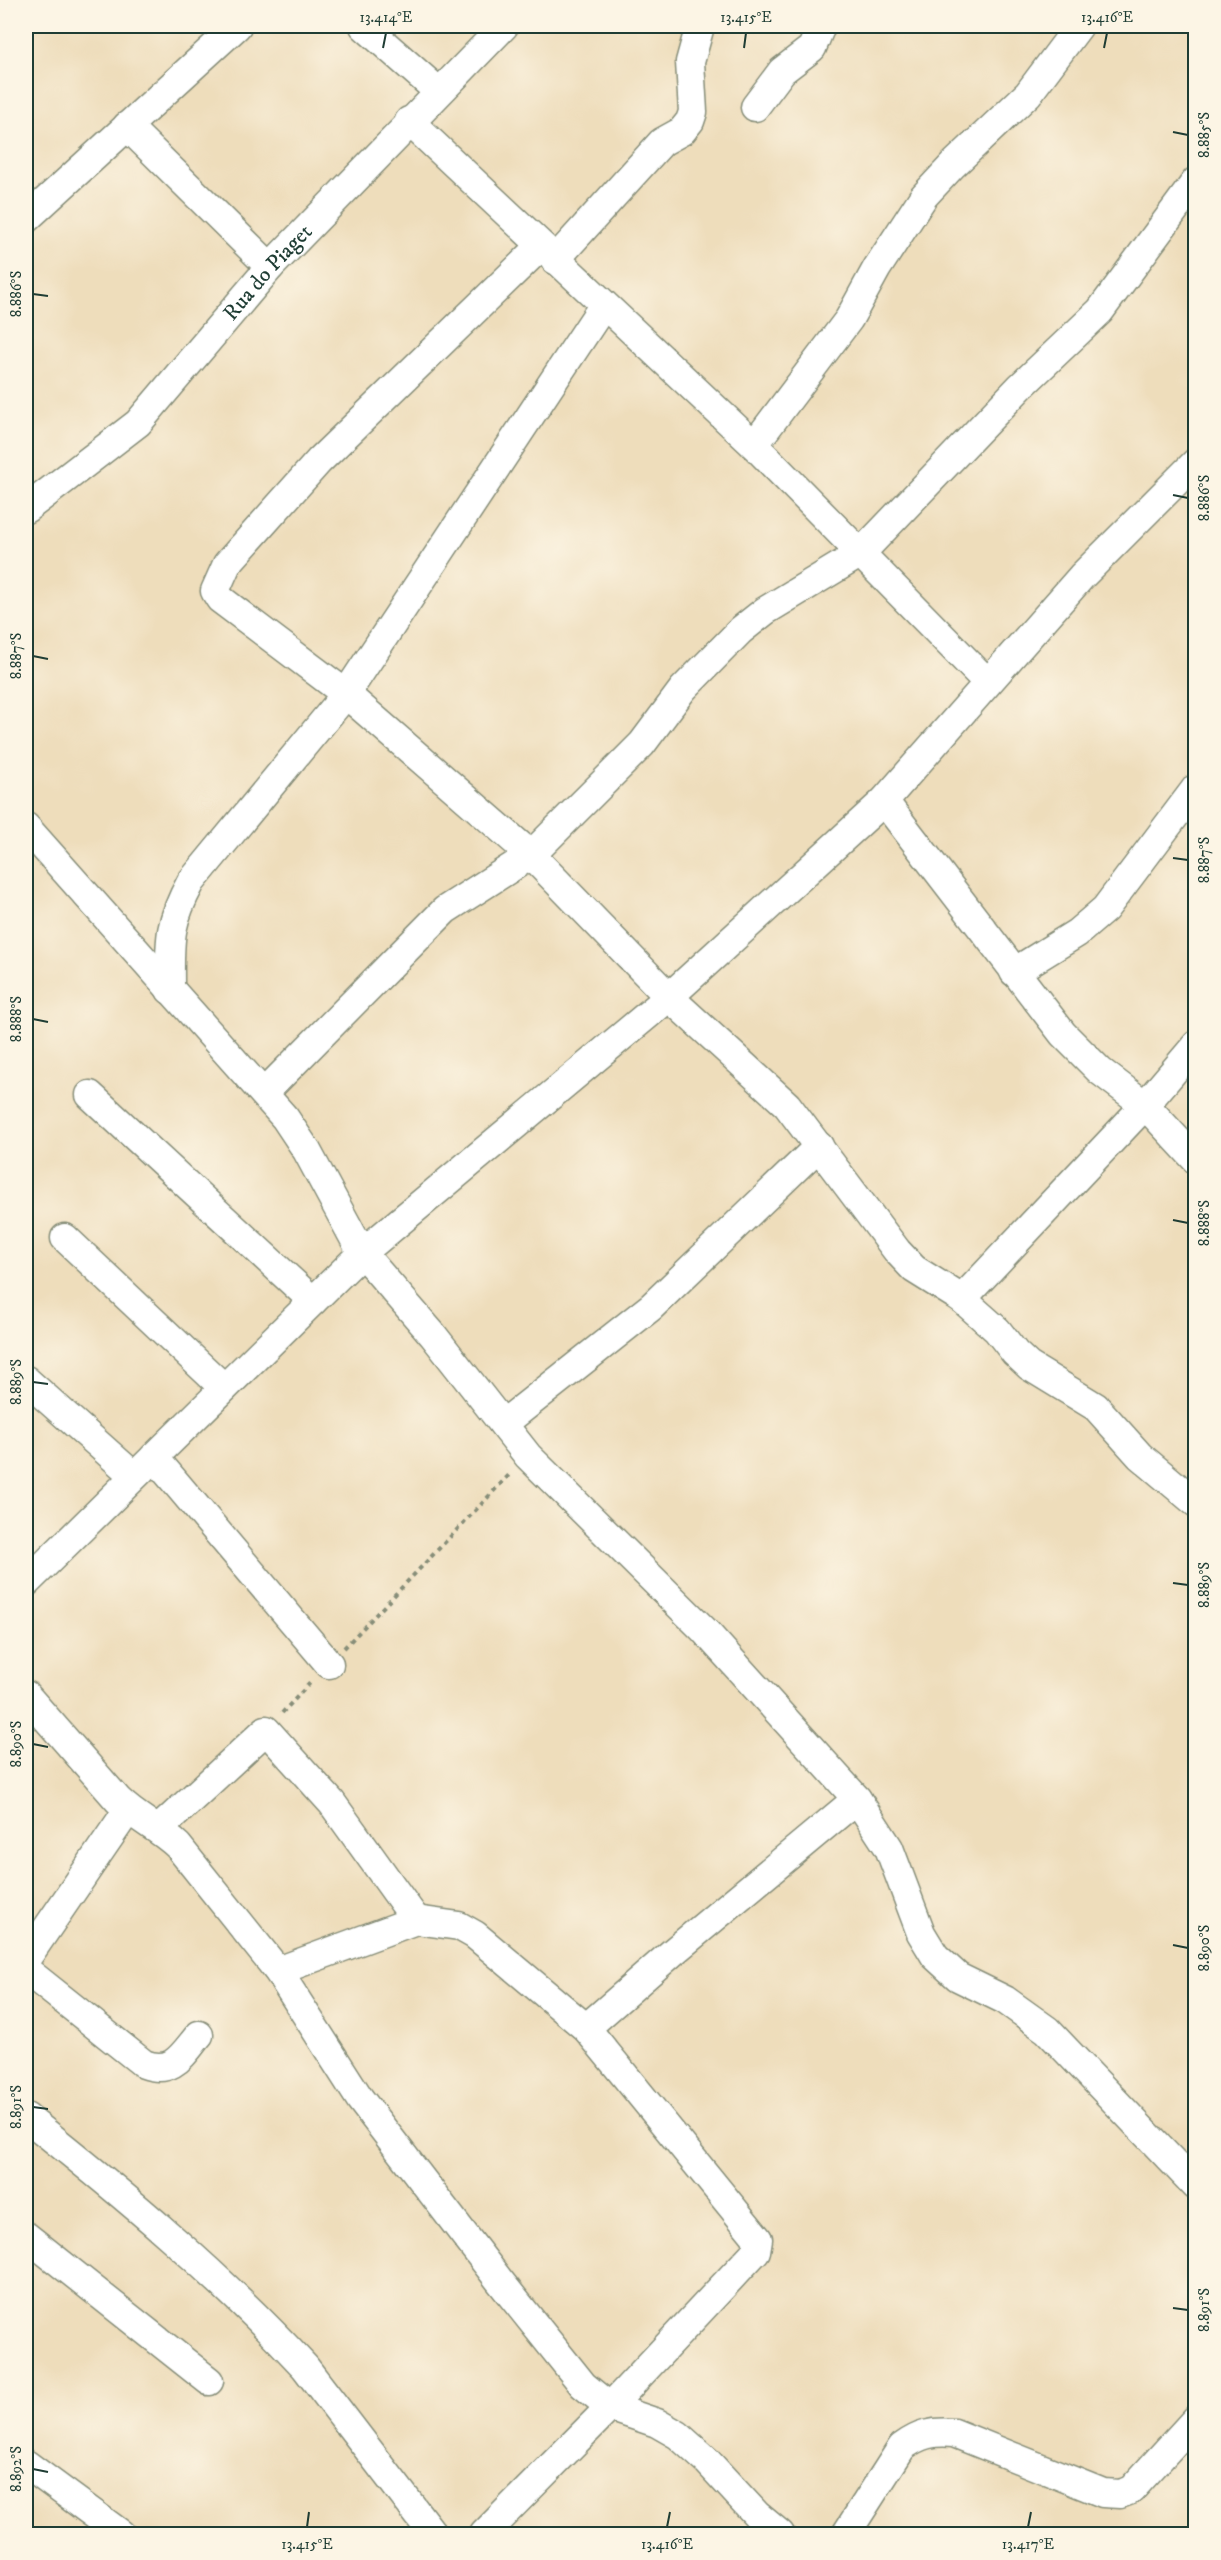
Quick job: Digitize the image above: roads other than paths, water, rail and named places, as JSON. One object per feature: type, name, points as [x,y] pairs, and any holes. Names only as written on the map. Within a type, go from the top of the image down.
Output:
[{"type":"street","points":[[26,219],[237,26]]},
{"type":"street","points":[[364,26],[439,92]]},
{"type":"street","points":[[700,26],[690,62],[693,112],[690,122],[682,131],[662,142],[548,253],[319,461],[227,564],[215,591],[220,599],[346,694],[531,855],[669,997],[787,1105],[914,1269],[962,1299],[997,1330],[1015,1353],[1029,1366],[1096,1407],[1140,1456],[1196,1503]]},
{"type":"street","points":[[755,107],[782,71],[812,48],[821,26]]},
{"type":"street","points":[[754,445],[849,319],[877,268],[924,196],[953,165],[1028,94],[1079,26]]},
{"type":"street","name":"Rua do Piaget","points":[[26,509],[138,423],[270,267],[501,27]]},
{"type":"street","points":[[409,121],[603,306],[754,445],[987,682]]},
{"type":"street","points":[[127,126],[270,267]]},
{"type":"street","points":[[264,1093],[445,910],[531,855],[642,744],[683,689],[741,630],[765,612],[861,553],[1020,387],[1100,311],[1196,181]]},
{"type":"street","points":[[170,990],[170,932],[191,882],[346,694],[603,306]]},
{"type":"street","points":[[26,1583],[362,1253],[669,997],[884,801],[1082,576],[1196,462]]},
{"type":"street","points":[[1014,972],[1077,933],[1105,909],[1196,788]]},
{"type":"street","points":[[884,801],[1063,1034],[1100,1071],[1144,1105],[1196,1160]]},
{"type":"street","points":[[26,827],[264,1093],[307,1151],[362,1253],[433,1335],[528,1456],[704,1630],[857,1799],[889,1848],[921,1933],[935,1956],[958,1977],[1005,2000],[1047,2030],[1196,2186]]},
{"type":"street","points":[[962,1299],[1144,1105],[1196,1045]]},
{"type":"street","points":[[90,1095],[313,1301]]},
{"type":"street","points":[[503,1424],[651,1307],[819,1146]]},
{"type":"street","points":[[64,1238],[224,1388]]},
{"type":"street","points":[[26,1380],[144,1466],[329,1664]]},
{"type":"street","points":[[26,1695],[128,1810],[159,1829],[178,1846],[278,1971],[360,2099],[499,2280],[584,2385],[610,2407],[657,2423],[678,2436],[707,2461],[757,2515],[780,2535]]},
{"type":"street","points":[[159,1829],[266,1730],[332,1803],[416,1920]]},
{"type":"street","points":[[586,2028],[673,1952],[857,1799]]},
{"type":"street","points":[[26,1959],[128,1810]]},
{"type":"street","points":[[278,1971],[416,1920],[459,1926],[475,1935],[586,2028],[755,2232],[758,2239],[756,2251],[610,2407],[484,2535]]},
{"type":"street","points":[[26,1970],[144,2064],[154,2068],[163,2068],[173,2064],[200,2035]]},
{"type":"street","points":[[26,2117],[108,2182],[238,2298],[283,2343],[305,2367],[433,2535]]},
{"type":"street","points":[[26,2236],[209,2381]]},
{"type":"street","points":[[846,2535],[902,2447],[915,2438],[933,2431],[954,2433],[1103,2493],[1120,2494],[1131,2490],[1196,2419]]},
{"type":"street","points":[[26,2464],[121,2535]]}]
